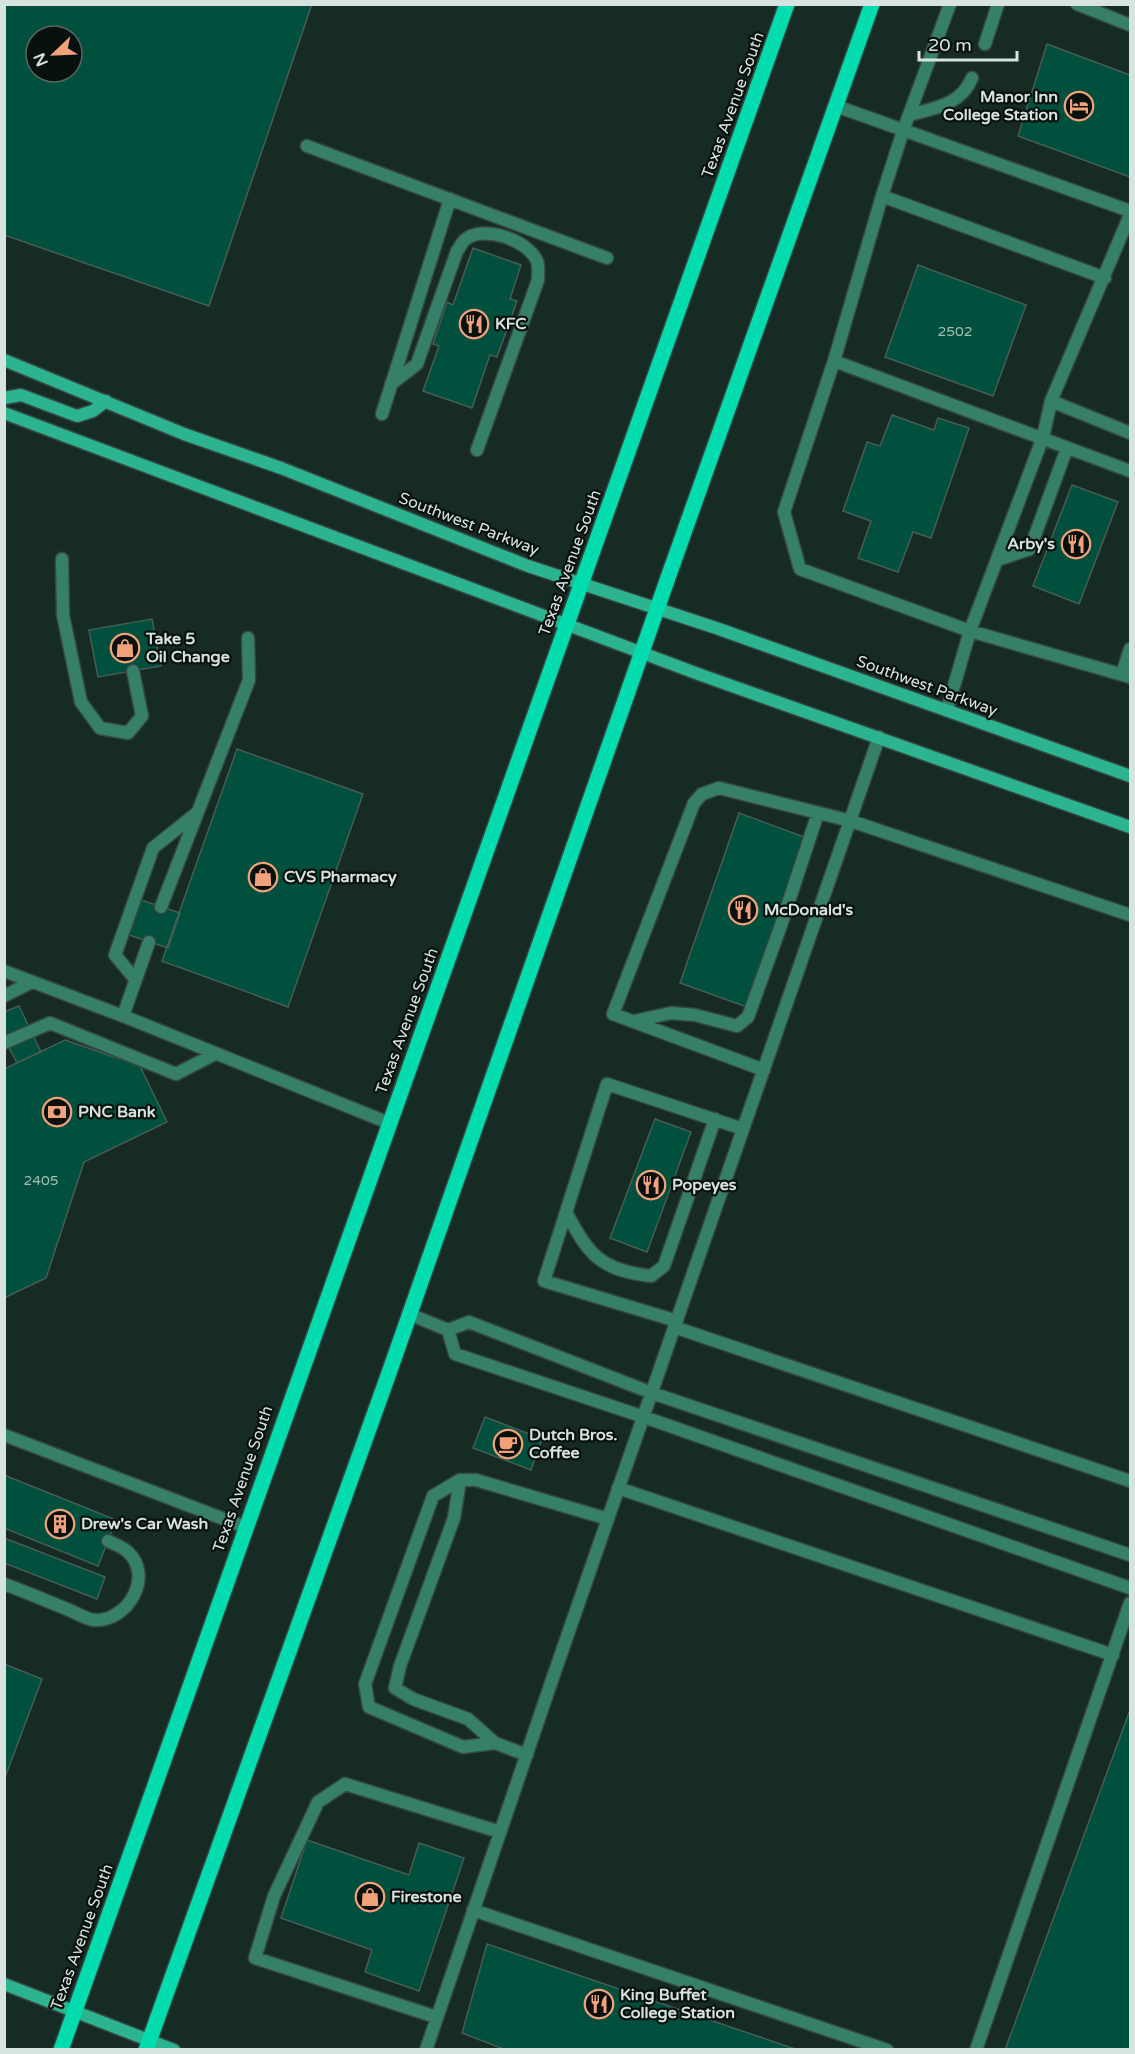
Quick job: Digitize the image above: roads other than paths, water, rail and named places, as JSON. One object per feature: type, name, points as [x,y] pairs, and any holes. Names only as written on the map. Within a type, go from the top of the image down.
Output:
[{"type":"main road","name":"Texas Avenue South","points":[[61,2049],[787,4]]},
{"type":"main road","points":[[148,2045],[872,4]]},
{"type":"main road","name":"Southwest Parkway","points":[[4,360],[184,434],[281,468],[528,566],[719,629],[1131,776]]},
{"type":"main road","points":[[4,398],[21,395],[77,416],[93,411],[106,402]]},
{"type":"main road","points":[[4,413],[642,652],[1131,826]]},
{"type":"main road","points":[[4,1984],[75,2011],[148,2045],[174,2049]]},
{"type":"lane","points":[[950,4],[903,131],[834,361],[784,512],[800,570],[970,631],[1126,675],[1131,649]]},
{"type":"lane","points":[[985,44],[999,4]]},
{"type":"lane","points":[[1077,4],[1131,25]]},
{"type":"lane","points":[[909,115],[952,103],[968,89],[972,78]]},
{"type":"lane","points":[[836,106],[1131,213],[1051,401],[1043,437],[970,631],[947,710]]},
{"type":"lane","points":[[307,146],[607,258]]},
{"type":"lane","points":[[882,196],[1105,278]]},
{"type":"lane","points":[[382,414],[450,199]]},
{"type":"lane","points":[[391,384],[417,364],[457,251],[466,239],[487,232],[509,238],[528,249],[538,262],[538,280],[477,450]]},
{"type":"lane","points":[[834,361],[1131,471]]},
{"type":"lane","points":[[1051,401],[1131,433]]},
{"type":"lane","points":[[997,560],[1030,549],[1067,448]]},
{"type":"lane","points":[[62,559],[63,615],[81,702],[100,728],[128,732],[142,716],[133,671]]},
{"type":"lane","points":[[161,907],[249,680],[248,638]]},
{"type":"lane","points":[[426,2049],[879,737]]},
{"type":"lane","points":[[764,1070],[613,1014],[694,803],[702,794],[719,788],[851,821],[1131,915]]},
{"type":"lane","points":[[135,980],[115,955],[153,848],[199,811]]},
{"type":"lane","points":[[633,1021],[672,1012],[695,1015],[737,1026],[747,1017],[780,928],[818,813]]},
{"type":"lane","points":[[123,1016],[149,942]]},
{"type":"lane","points":[[4,971],[123,1016],[389,1123]]},
{"type":"lane","points":[[4,996],[32,982]]},
{"type":"lane","points":[[4,1043],[50,1023],[176,1074],[215,1054]]},
{"type":"lane","points":[[743,1129],[607,1084],[544,1281],[676,1324],[1131,1481]]},
{"type":"lane","points":[[566,1212],[583,1244],[605,1263],[626,1273],[651,1276],[664,1266],[714,1119]]},
{"type":"lane","points":[[409,1314],[448,1330],[469,1322],[652,1393],[1131,1555]]},
{"type":"lane","points":[[448,1330],[455,1354],[644,1417],[1131,1588]]},
{"type":"lane","points":[[4,1435],[245,1527]]},
{"type":"lane","points":[[495,1743],[463,1748],[369,1707],[365,1684],[433,1496],[460,1480],[476,1480],[608,1519]]},
{"type":"lane","points":[[460,1480],[454,1518],[400,1666],[395,1688],[413,1699],[468,1719],[495,1743],[527,1755]]},
{"type":"lane","points":[[618,1488],[1113,1655]]},
{"type":"lane","points":[[4,1584],[93,1620],[110,1619],[121,1613],[131,1602],[138,1585],[138,1568],[129,1552],[108,1541]]},
{"type":"lane","points":[[976,2049],[1131,1603]]},
{"type":"lane","points":[[436,2018],[255,1958],[274,1896],[318,1802],[345,1784],[500,1832]]},
{"type":"lane","points":[[473,1910],[888,2049]]},
{"type":"place","name":"Manor Inn College Station","points":[[1079,106]]},
{"type":"place","name":"KFC","points":[[474,324]]},
{"type":"place","name":"Arby's","points":[[1076,544]]},
{"type":"place","name":"Take 5 Oil Change","points":[[125,648]]},
{"type":"place","name":"CVS Pharmacy","points":[[263,877]]},
{"type":"place","name":"McDonald's","points":[[743,910]]},
{"type":"place","name":"PNC Bank","points":[[57,1112]]},
{"type":"place","name":"Popeyes","points":[[651,1185]]},
{"type":"place","name":"Dutch Bros. Coffee","points":[[508,1444]]},
{"type":"place","name":"Drew's Car Wash","points":[[60,1524]]},
{"type":"place","name":"Firestone","points":[[370,1897]]},
{"type":"place","name":"King Buffet College Station","points":[[599,2004]]}]
